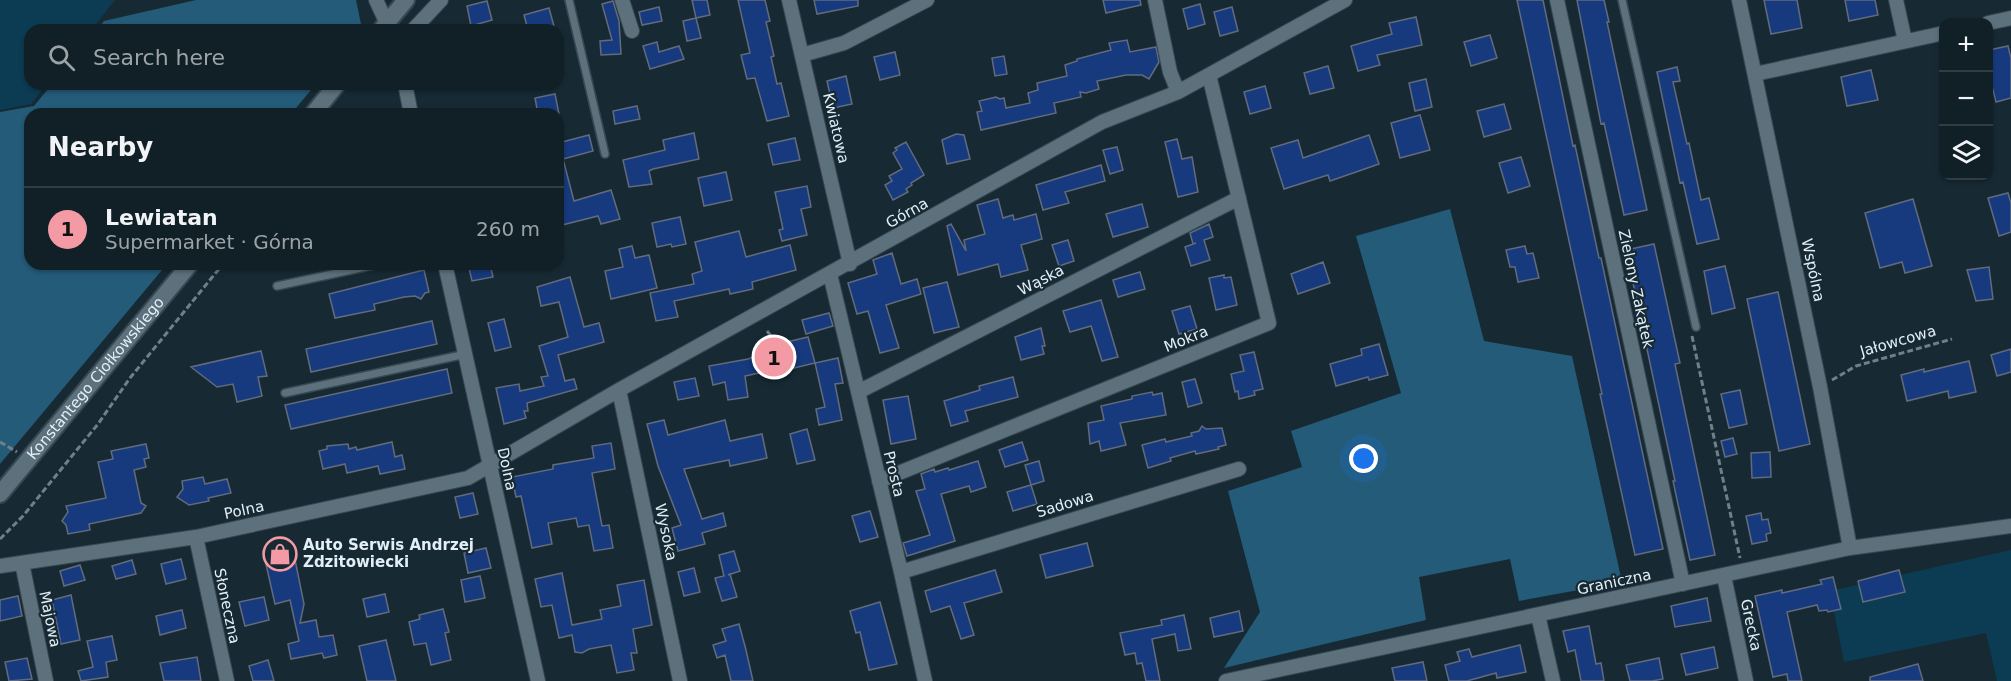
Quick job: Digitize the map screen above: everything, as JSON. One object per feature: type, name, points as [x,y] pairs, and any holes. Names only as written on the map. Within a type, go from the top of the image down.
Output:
[{"type":"street","points":[[377,0],[385,24]]},
{"type":"street","points":[[389,24],[406,0]]},
{"type":"street","points":[[419,24],[441,0]]},
{"type":"street","points":[[622,0],[632,31]]},
{"type":"street","name":"Kwiatowa","points":[[789,0],[850,264]]},
{"type":"street","points":[[802,55],[844,43],[927,0]]},
{"type":"street","points":[[1155,0],[1170,72],[1178,92]]},
{"type":"street","name":"Górna","points":[[490,466],[619,390],[850,264],[1102,122],[1178,92],[1345,0]]},
{"type":"street","name":"Zielony Zakątek","points":[[1557,0],[1683,584]]},
{"type":"street","name":"Wspólna","points":[[1739,0],[1820,387],[1850,548]]},
{"type":"street","points":[[1896,0],[1905,41]]},
{"type":"street","points":[[1993,22],[2011,18]]},
{"type":"street","points":[[1755,74],[1939,34]]},
{"type":"street","name":"Mokra","points":[[879,481],[1269,323],[1209,75]]},
{"type":"street","points":[[318,108],[332,90]]},
{"type":"street","points":[[406,90],[410,108]]},
{"type":"street","name":"Wąska","points":[[858,392],[1239,198]]},
{"type":"street","name":"Konstantego Ciołkowskiego","points":[[0,494],[185,270]]},
{"type":"street","name":"Dolna","points":[[446,270],[538,681]]},
{"type":"street","name":"Prosta","points":[[830,274],[925,681]]},
{"type":"street","name":"Wysoka","points":[[619,390],[680,681]]},
{"type":"street","name":"Polna","points":[[0,566],[196,537],[468,478],[490,466]]},
{"type":"street","name":"Sadowa","points":[[901,572],[1239,469]]},
{"type":"street","name":"Graniczna","points":[[1226,681],[1850,548],[2011,526]]},
{"type":"street","name":"Słoneczna","points":[[196,537],[227,681]]},
{"type":"street","name":"Majowa","points":[[22,563],[46,681]]},
{"type":"street","name":"Grecka","points":[[1724,576],[1746,681]]},
{"type":"street","points":[[1538,615],[1553,681]]},
{"type":"lane","points":[[569,0],[605,154]]},
{"type":"lane","points":[[1622,0],[1696,327]]},
{"type":"lane","points":[[277,286],[351,270]]},
{"type":"lane","points":[[285,393],[466,354]]},
{"type":"path","points":[[0,539],[23,516],[98,424],[130,378],[219,270]]},
{"type":"path","points":[[1696,327],[1691,333],[1740,556]]},
{"type":"path","points":[[767,331],[772,337]]},
{"type":"path","name":"Jałowcowa","points":[[1820,387],[1856,366],[1952,339]]},
{"type":"shaded area","points":[[0,0],[115,0],[96,24],[24,24],[24,90],[42,90],[31,104],[0,110]]},
{"type":"shaded area","points":[[196,0],[356,0],[361,24],[102,24],[104,21]]},
{"type":"shaded area","points":[[47,90],[311,90],[296,108],[24,108],[24,270],[162,270],[0,464],[0,112],[34,106]]},
{"type":"shaded area","points":[[1450,209],[1484,341],[1572,356],[1622,582],[1519,601],[1510,559],[1419,577],[1426,620],[1224,668],[1260,612],[1228,491],[1302,467],[1291,431],[1401,393],[1356,236]]},
{"type":"shaded area","points":[[2011,550],[2011,681],[1997,681],[1986,633],[1844,662],[1830,591]]},
{"type":"building","points":[[692,0],[707,0],[710,15],[696,18]]},
{"type":"building","points":[[738,0],[765,0],[770,21],[766,22],[774,56],[771,57],[777,84],[781,83],[789,116],[767,121],[755,78],[747,79],[741,55],[750,53]]},
{"type":"building","points":[[814,0],[858,0],[858,6],[817,14]]},
{"type":"building","points":[[1103,0],[1140,0],[1141,5],[1106,13]]},
{"type":"building","points":[[1517,0],[1543,0],[1573,146],[1575,145],[1599,258],[1601,258],[1663,549],[1635,555]]},
{"type":"building","points":[[1577,0],[1604,0],[1647,210],[1624,215],[1604,123],[1601,124]]},
{"type":"building","points":[[1764,0],[1797,0],[1802,28],[1771,34]]},
{"type":"building","points":[[1845,0],[1875,0],[1878,15],[1849,21]]},
{"type":"building","points":[[487,1],[492,20],[471,24],[467,6]]},
{"type":"building","points":[[613,1],[619,21],[621,54],[601,55],[600,41],[612,40],[602,4]]},
{"type":"building","points":[[1200,4],[1205,24],[1188,29],[1183,9]]},
{"type":"building","points":[[659,7],[662,21],[642,25],[639,12]]},
{"type":"building","points":[[1232,7],[1238,31],[1220,36],[1214,12]]},
{"type":"building","points":[[549,8],[553,24],[526,24],[524,15]]},
{"type":"building","points":[[1416,17],[1422,45],[1377,55],[1380,65],[1358,71],[1351,46],[1392,34],[1389,23]]},
{"type":"building","points":[[696,18],[701,38],[687,41],[683,21]]},
{"type":"building","points":[[1490,35],[1497,58],[1471,66],[1464,42]]},
{"type":"building","points":[[1127,40],[1130,52],[1156,47],[1159,62],[1149,79],[1142,75],[1126,75],[1097,81],[1099,89],[1086,93],[1080,92],[1081,97],[1054,103],[1056,113],[981,130],[977,112],[982,111],[979,101],[996,97],[1004,98],[1006,108],[1030,103],[1028,93],[1038,90],[1037,83],[1067,76],[1065,65],[1077,59],[1111,50],[1109,43]]},
{"type":"building","points":[[657,42],[659,52],[679,46],[684,59],[650,69],[643,46]]},
{"type":"building","points":[[2008,46],[2011,58],[2011,98],[1996,102],[1993,90],[1993,49]]},
{"type":"building","points":[[895,52],[900,75],[880,80],[874,57]]},
{"type":"building","points":[[1004,56],[1007,74],[995,76],[992,58]]},
{"type":"building","points":[[1328,66],[1334,88],[1310,94],[1304,73]]},
{"type":"building","points":[[1677,67],[1680,81],[1673,82],[1687,144],[1689,143],[1701,200],[1709,198],[1719,239],[1697,244],[1683,182],[1680,183],[1657,72]]},
{"type":"building","points":[[1871,70],[1878,100],[1847,106],[1841,77]]},
{"type":"building","points":[[846,76],[852,104],[833,108],[827,81]]},
{"type":"building","points":[[1426,79],[1432,107],[1415,111],[1409,83]]},
{"type":"building","points":[[1265,86],[1271,108],[1250,114],[1244,92]]},
{"type":"building","points":[[555,94],[558,108],[537,108],[535,98]]},
{"type":"building","points":[[1504,104],[1511,129],[1484,137],[1477,111]]},
{"type":"building","points":[[637,106],[640,119],[615,124],[613,111]]},
{"type":"building","points":[[1420,115],[1430,150],[1400,158],[1391,123]]},
{"type":"building","points":[[694,133],[699,159],[653,169],[649,171],[652,184],[629,187],[623,160],[665,150],[663,140]]},
{"type":"building","points":[[956,134],[964,135],[970,159],[947,164],[942,140]]},
{"type":"building","points":[[589,135],[593,151],[564,159],[564,141]]},
{"type":"building","points":[[1369,135],[1379,164],[1330,181],[1328,175],[1284,189],[1271,148],[1298,140],[1303,158]]},
{"type":"building","points":[[795,138],[800,160],[773,165],[768,144]]},
{"type":"building","points":[[1177,139],[1182,159],[1192,157],[1198,192],[1178,197],[1165,142]]},
{"type":"building","points":[[906,142],[924,175],[911,183],[912,185],[906,189],[908,192],[893,200],[885,185],[892,181],[889,176],[902,169],[893,153],[897,150],[895,148]]},
{"type":"building","points":[[1117,147],[1123,170],[1110,174],[1103,150]]},
{"type":"building","points":[[1521,157],[1530,186],[1508,193],[1499,163]]},
{"type":"building","points":[[564,163],[574,201],[611,190],[620,219],[601,224],[598,216],[564,224]]},
{"type":"building","points":[[1101,165],[1105,181],[1065,192],[1069,203],[1043,210],[1036,185]]},
{"type":"building","points":[[726,172],[732,200],[704,206],[698,178]]},
{"type":"building","points":[[807,186],[811,207],[801,209],[807,235],[782,241],[779,230],[783,229],[775,192]]},
{"type":"building","points":[[2008,193],[2011,203],[2011,232],[1999,236],[1988,198]]},
{"type":"building","points":[[998,199],[1003,218],[1013,215],[1014,220],[1036,214],[1042,239],[1021,245],[1028,270],[1001,277],[998,264],[958,275],[947,226],[951,224],[966,251],[964,240],[985,234],[977,205]]},
{"type":"building","points":[[1913,199],[1932,266],[1905,273],[1902,262],[1880,268],[1865,213]]},
{"type":"building","points":[[1142,204],[1148,227],[1113,237],[1106,214]]},
{"type":"building","points":[[680,217],[686,244],[657,247],[652,223]]},
{"type":"building","points":[[1209,224],[1213,237],[1204,240],[1210,260],[1191,266],[1185,247],[1196,243],[1193,244],[1190,233]]},
{"type":"building","points":[[739,231],[746,257],[790,245],[796,270],[752,282],[753,289],[730,294],[729,289],[674,301],[678,317],[656,321],[650,293],[694,284],[692,274],[702,271],[695,242]]},
{"type":"building","points":[[1068,240],[1074,261],[1059,266],[1052,245]]},
{"type":"building","points":[[1654,244],[1680,363],[1675,364],[1715,555],[1690,560],[1626,250]]},
{"type":"building","points":[[632,246],[635,258],[649,255],[657,288],[611,299],[605,271],[623,267],[619,249]]},
{"type":"building","points":[[1525,246],[1527,254],[1533,253],[1539,278],[1518,282],[1515,267],[1510,267],[1506,250]]},
{"type":"building","points":[[892,253],[901,284],[917,279],[921,294],[886,305],[899,348],[880,353],[868,311],[857,314],[848,283],[877,274],[873,260]]},
{"type":"building","points":[[1323,262],[1330,283],[1298,294],[1291,274]]},
{"type":"building","points":[[1725,266],[1735,308],[1712,314],[1704,271]]},
{"type":"building","points":[[1989,267],[1993,299],[1976,301],[1967,270]]},
{"type":"building","points":[[424,270],[429,292],[425,293],[421,299],[415,296],[404,297],[374,304],[375,310],[335,318],[329,294]]},
{"type":"building","points":[[469,270],[491,270],[493,277],[472,281]]},
{"type":"building","points":[[1140,272],[1145,289],[1118,297],[1113,280]]},
{"type":"building","points":[[1224,275],[1224,278],[1231,277],[1237,305],[1216,310],[1209,278]]},
{"type":"building","points":[[570,277],[584,327],[599,323],[604,342],[558,355],[565,381],[574,379],[577,389],[527,403],[528,411],[524,411],[526,418],[504,424],[496,388],[519,384],[520,391],[544,386],[541,377],[548,376],[539,346],[568,337],[559,302],[541,306],[537,287]]},
{"type":"building","points":[[947,282],[959,327],[934,333],[923,288]]},
{"type":"building","points":[[1778,292],[1810,444],[1779,451],[1747,299]]},
{"type":"building","points":[[1101,300],[1118,357],[1102,361],[1091,326],[1070,332],[1063,311]]},
{"type":"building","points":[[1190,306],[1197,329],[1179,334],[1172,311]]},
{"type":"building","points":[[829,313],[833,326],[806,334],[802,320]]},
{"type":"building","points":[[504,319],[511,347],[495,351],[488,323]]},
{"type":"building","points":[[432,321],[437,344],[311,372],[306,349]]},
{"type":"building","points":[[1041,328],[1045,346],[1042,346],[1044,354],[1021,360],[1015,337]]},
{"type":"building","points":[[808,337],[815,363],[769,374],[768,371],[745,376],[748,397],[728,400],[725,382],[713,385],[709,366],[748,359],[759,355],[758,349]]},
{"type":"building","points":[[1379,344],[1388,375],[1369,380],[1368,377],[1336,386],[1330,364],[1362,355],[1361,349]]},
{"type":"building","points":[[2011,349],[2011,372],[1997,376],[1991,355]]},
{"type":"building","points":[[261,351],[267,376],[258,377],[262,396],[237,402],[233,384],[217,387],[191,367]]},
{"type":"building","points":[[1254,352],[1263,389],[1254,391],[1255,395],[1239,399],[1231,374],[1244,371],[1240,355]]},
{"type":"building","points":[[838,358],[843,383],[835,384],[842,420],[819,425],[816,409],[825,407],[815,363]]},
{"type":"building","points":[[1969,361],[1976,392],[1949,398],[1948,391],[1907,401],[1901,375]]},
{"type":"building","points":[[447,369],[452,393],[291,429],[285,405]]},
{"type":"building","points":[[1013,377],[1018,397],[965,411],[968,421],[951,426],[944,401],[980,390],[979,386]]},
{"type":"building","points":[[695,378],[699,396],[678,400],[674,382]]},
{"type":"building","points":[[1195,379],[1202,403],[1188,407],[1182,382]]},
{"type":"building","points":[[1740,390],[1747,424],[1729,428],[1721,394]]},
{"type":"building","points":[[1152,392],[1153,395],[1162,393],[1166,415],[1120,423],[1126,445],[1101,451],[1099,441],[1090,444],[1088,423],[1104,420],[1101,406]]},
{"type":"building","points":[[908,396],[916,439],[891,444],[883,400]]},
{"type":"building","points":[[664,420],[668,435],[725,420],[730,441],[762,434],[767,458],[730,466],[729,460],[684,469],[702,519],[723,513],[726,526],[702,533],[705,544],[678,551],[672,528],[681,525],[658,466],[647,424]]},
{"type":"building","points":[[1202,426],[1206,429],[1222,428],[1226,445],[1218,447],[1219,449],[1196,454],[1195,451],[1170,458],[1171,461],[1148,468],[1142,445],[1165,439],[1166,442],[1192,436],[1191,433],[1199,431]]},
{"type":"building","points":[[807,429],[815,460],[797,464],[790,434]]},
{"type":"building","points":[[1733,438],[1737,454],[1725,457],[1721,441]]},
{"type":"building","points":[[392,442],[395,457],[402,455],[405,469],[380,474],[378,466],[347,473],[345,464],[323,469],[319,451],[327,449],[327,446],[348,444],[349,449],[356,447],[357,450]]},
{"type":"building","points":[[1022,442],[1028,460],[1005,467],[999,450]]},
{"type":"building","points":[[611,443],[615,469],[592,473],[602,526],[609,525],[613,548],[594,551],[589,525],[578,527],[576,518],[548,523],[552,544],[532,548],[521,496],[516,497],[512,477],[553,469],[553,465],[594,458],[592,446]]},
{"type":"building","points":[[146,444],[149,458],[144,459],[146,467],[134,470],[141,503],[146,506],[141,513],[89,524],[90,530],[68,534],[66,525],[62,521],[68,512],[66,506],[106,498],[98,462],[113,459],[111,451]]},
{"type":"building","points":[[1770,452],[1771,477],[1752,478],[1751,453]]},
{"type":"building","points":[[978,461],[986,487],[971,492],[969,486],[941,494],[955,541],[907,556],[903,543],[930,535],[916,491],[925,489],[921,474],[934,469],[935,472],[948,468],[949,470]]},
{"type":"building","points":[[1039,461],[1044,481],[1031,485],[1025,465]]},
{"type":"building","points":[[203,477],[205,484],[227,479],[231,493],[189,505],[177,497],[183,489],[182,481]]},
{"type":"building","points":[[1031,485],[1037,504],[1013,511],[1007,492]]},
{"type":"building","points":[[473,493],[478,514],[460,518],[455,497]]},
{"type":"building","points":[[870,511],[878,537],[860,542],[852,516]]},
{"type":"building","points":[[1761,513],[1762,520],[1768,519],[1771,533],[1766,534],[1767,541],[1752,544],[1746,516]]},
{"type":"building","points":[[1087,543],[1093,566],[1046,578],[1040,555]]},
{"type":"building","points":[[292,545],[304,604],[300,623],[316,620],[319,637],[333,635],[337,655],[324,658],[322,653],[291,659],[288,644],[299,641],[290,600],[275,604],[263,551]]},
{"type":"building","points":[[486,548],[491,568],[468,573],[464,553]]},
{"type":"building","points":[[734,551],[740,571],[730,574],[737,597],[722,601],[715,578],[724,576],[719,555]]},
{"type":"building","points":[[181,559],[186,579],[166,584],[161,564]]},
{"type":"building","points":[[132,560],[136,574],[116,579],[112,566]]},
{"type":"building","points":[[80,565],[85,580],[64,586],[60,571]]},
{"type":"building","points":[[694,568],[700,592],[684,596],[678,572]]},
{"type":"building","points":[[995,570],[1002,592],[964,603],[974,635],[961,639],[950,606],[931,612],[925,591]]},
{"type":"building","points":[[1899,570],[1905,592],[1863,602],[1858,581]]},
{"type":"building","points":[[562,573],[572,625],[602,619],[600,610],[621,606],[617,585],[644,580],[652,625],[633,629],[637,653],[631,653],[634,670],[617,673],[611,645],[589,649],[582,653],[575,652],[572,635],[559,638],[552,605],[541,607],[535,579]]},
{"type":"building","points":[[480,576],[485,598],[465,602],[461,580]]},
{"type":"building","points":[[1833,577],[1841,609],[1828,612],[1827,610],[1819,611],[1817,605],[1787,612],[1802,681],[1788,681],[1787,674],[1773,677],[1755,596],[1782,590],[1782,593],[1822,584],[1820,580]]},
{"type":"building","points":[[385,594],[389,612],[367,617],[363,599]]},
{"type":"building","points":[[71,595],[80,640],[61,644],[52,600]]},
{"type":"building","points":[[18,596],[22,616],[0,621],[0,600]]},
{"type":"building","points":[[264,597],[269,620],[245,626],[239,602]]},
{"type":"building","points":[[1707,598],[1711,621],[1675,627],[1671,606]]},
{"type":"building","points":[[880,602],[897,664],[869,670],[860,632],[856,633],[850,611]]},
{"type":"building","points":[[443,609],[449,632],[445,633],[451,660],[431,665],[426,643],[414,645],[409,622],[420,619],[419,615]]},
{"type":"building","points":[[182,610],[186,628],[160,635],[156,616]]},
{"type":"building","points":[[1239,611],[1243,631],[1214,637],[1210,618]]},
{"type":"building","points":[[1184,615],[1191,649],[1178,651],[1175,634],[1152,639],[1160,681],[1146,681],[1142,663],[1137,664],[1135,653],[1125,655],[1120,633],[1162,625],[1161,620]]},
{"type":"building","points":[[739,624],[753,681],[731,681],[725,655],[717,658],[713,645],[726,641],[722,629]]},
{"type":"building","points":[[1589,626],[1596,664],[1601,663],[1604,681],[1581,681],[1575,650],[1568,652],[1563,631]]},
{"type":"building","points":[[112,636],[117,660],[106,662],[108,677],[81,681],[78,671],[93,667],[87,641]]},
{"type":"building","points":[[386,640],[396,681],[367,681],[359,646]]},
{"type":"building","points":[[1520,645],[1526,672],[1497,678],[1496,673],[1467,681],[1449,681],[1445,665],[1460,661],[1457,652],[1469,649],[1472,657]]},
{"type":"building","points":[[1714,647],[1718,668],[1686,675],[1681,654]]},
{"type":"building","points":[[197,657],[201,681],[164,681],[160,663]]},
{"type":"building","points":[[27,658],[32,679],[9,681],[5,662]]},
{"type":"building","points":[[1659,658],[1663,679],[1630,681],[1626,665]]},
{"type":"building","points":[[268,660],[274,681],[253,681],[249,666]]},
{"type":"building","points":[[1423,662],[1427,681],[1395,681],[1392,668]]},
{"type":"building","points":[[1918,664],[1923,681],[1870,681],[1870,677]]},
{"type":"place","name":"Lewiatan","points":[[774,357]]},
{"type":"place","name":"Auto Serwis Andrzej Zdzitowiecki","points":[[280,554]]}]
